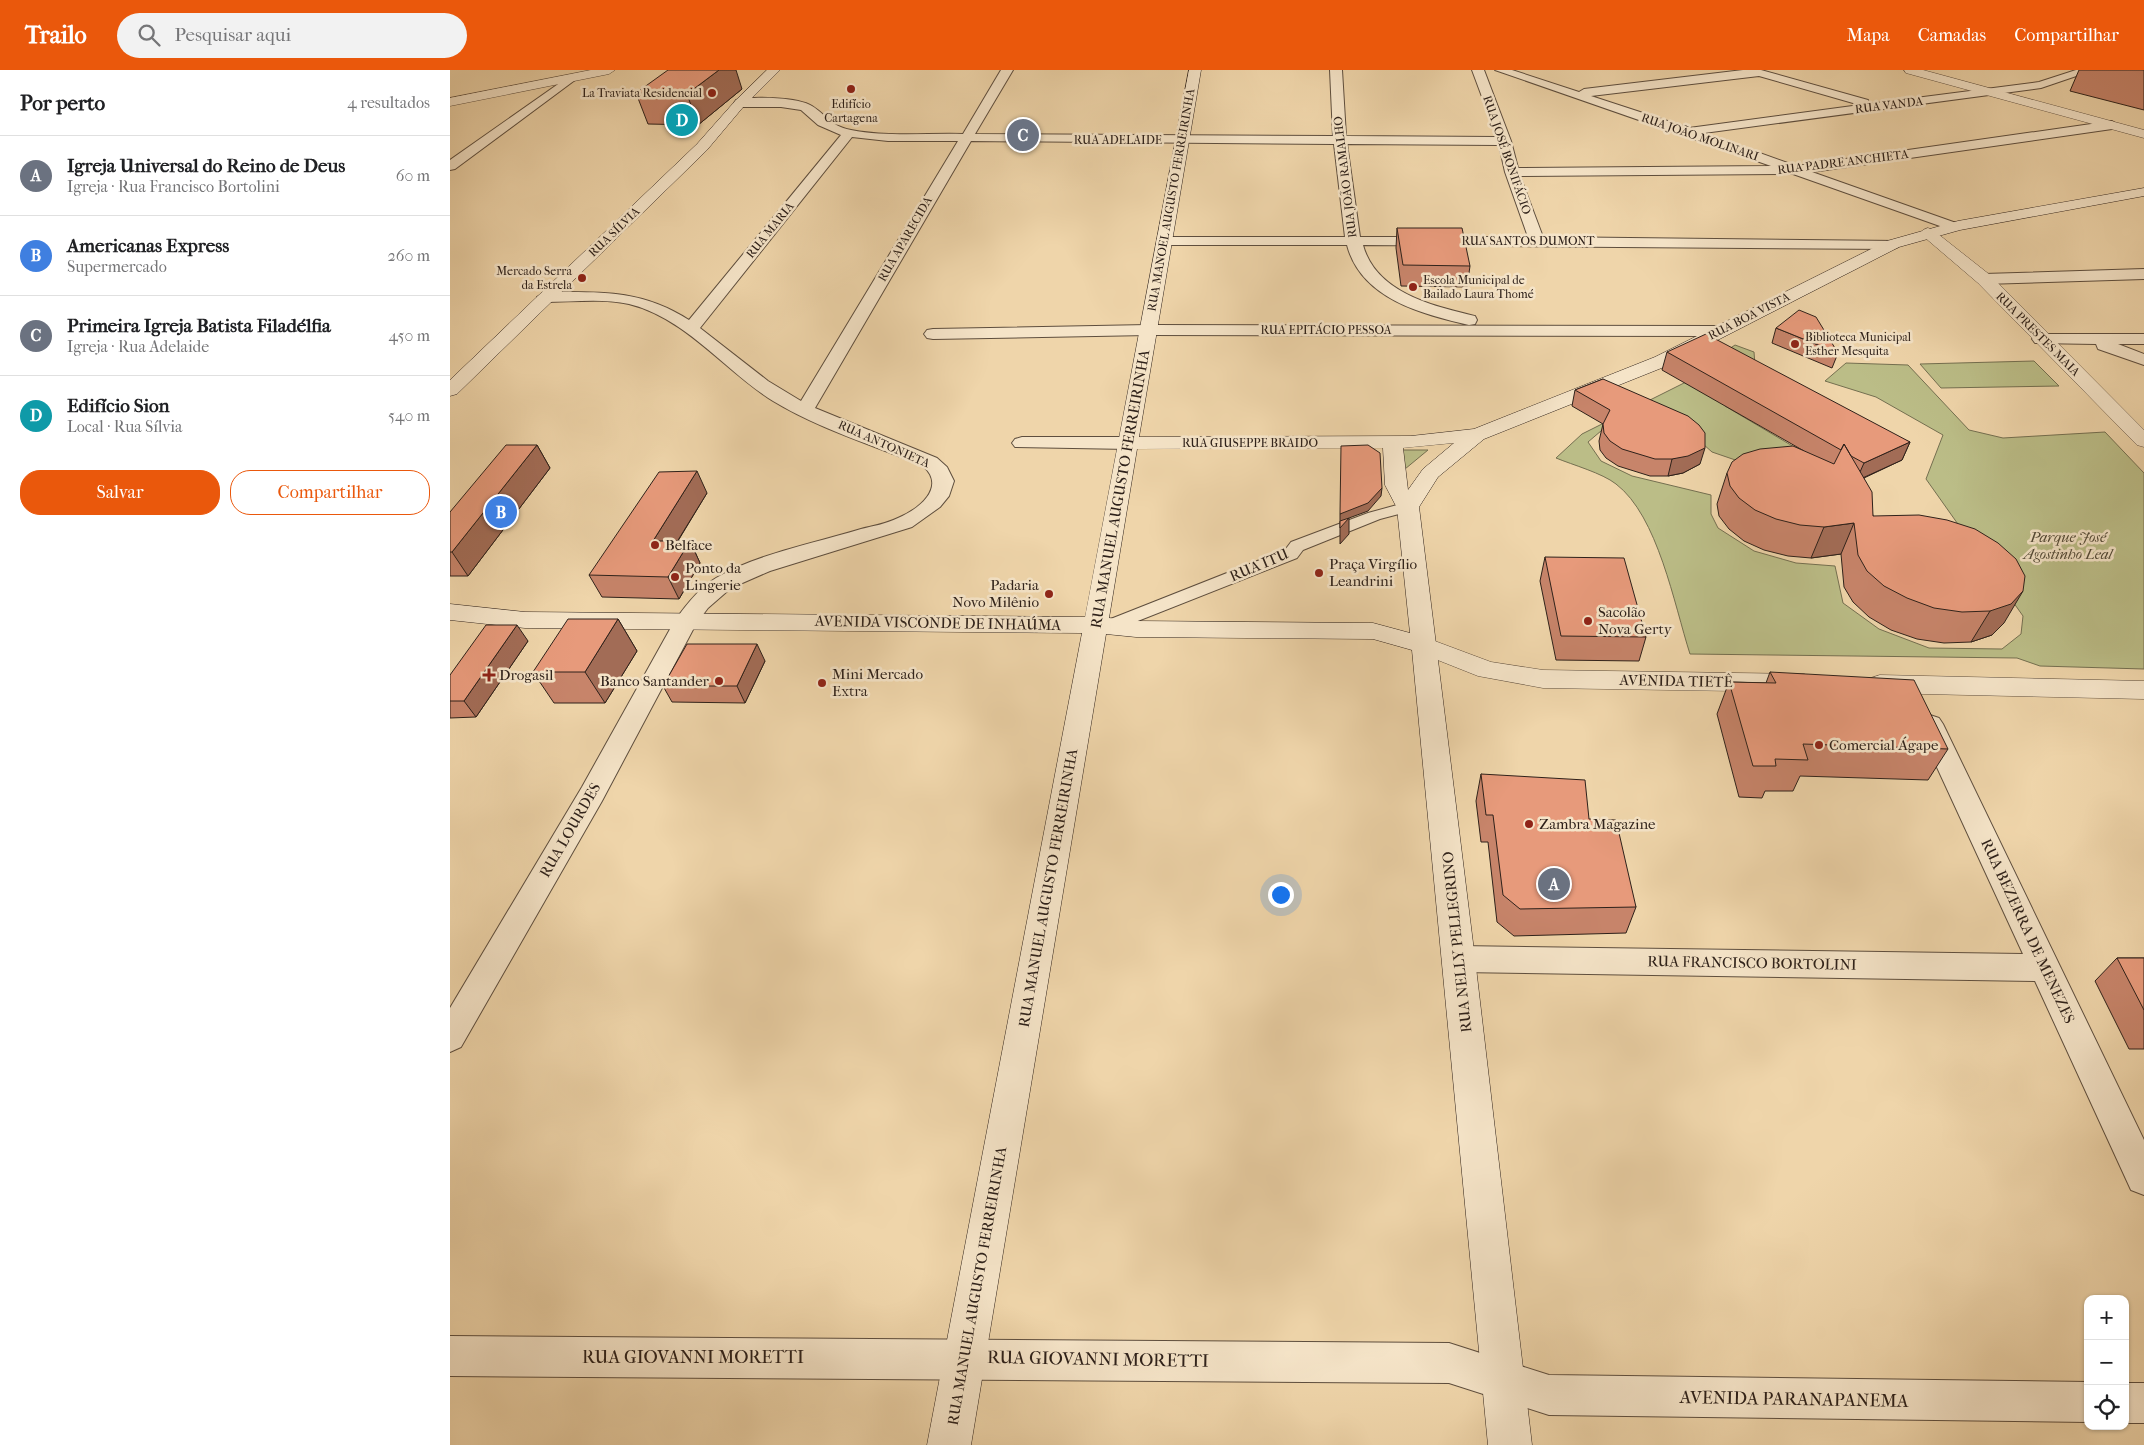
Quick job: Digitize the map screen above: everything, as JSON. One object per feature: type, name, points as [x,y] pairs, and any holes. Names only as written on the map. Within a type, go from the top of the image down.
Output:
[{"type":"main road","points":[[450,102],[609,70]]},
{"type":"main road","name":"RUA SÍLVIA","points":[[450,390],[702,147],[740,103],[774,70]]},
{"type":"main road","name":"RUA MANOEL AUGUSTO FERREIRINHA","points":[[1148,330],[1195,70]]},
{"type":"main road","points":[[1910,70],[2144,134]]},
{"type":"main road","name":"RUA BOA VISTA","points":[[2094,200],[2144,186]]},
{"type":"main road","name":"RUA BOA VISTA","points":[[1408,507],[1430,473],[1477,435],[1662,361],[1893,244],[1954,227],[2144,192]]},
{"type":"main road","name":"RUA PRESTES MAIA","points":[[1928,233],[1984,279],[2144,441]]},
{"type":"main road","name":"RUA MANUEL AUGUSTO FERREIRINHA","points":[[949,1445],[1102,626],[1148,330]]},
{"type":"main road","name":"RUA GIUSEPPE BRAIDO","points":[[1129,443],[1392,443],[1435,441],[1477,435]]},
{"type":"main road","name":"RUA NELLY PELLEGRINO","points":[[1392,443],[1397,491],[1400,499],[1408,507],[1459,959],[1510,1445]]},
{"type":"main road","name":"AVENIDA VISCONDE DE INHAÚMA","points":[[450,612],[525,620],[1373,631],[1424,645]]},
{"type":"main road","name":"AVENIDA TIETÊ","points":[[1424,645],[1487,670],[1544,679],[1829,684]]},
{"type":"main road","points":[[1856,684],[2144,690]]},
{"type":"street","name":"RUA APARECIDA","points":[[805,409],[1006,70]]},
{"type":"street","name":"RUA JOÃO RAMALHO","points":[[1336,70],[1339,141],[1353,242],[1363,268],[1376,281],[1424,309],[1508,330]]},
{"type":"street","name":"RUA JOSÉ BONIFÁCIO","points":[[1478,70],[1505,141],[1512,172],[1537,241]]},
{"type":"street","name":"RUA JOÃO MOLINARI","points":[[1501,70],[1688,132],[1954,227]]},
{"type":"street","points":[[2050,70],[2072,76]]},
{"type":"street","name":"RUA VANDA","points":[[1688,132],[2041,85],[2088,70]]},
{"type":"street","points":[[1575,94],[1754,71],[1877,107]]},
{"type":"street","points":[[450,166],[571,78]]},
{"type":"street","name":"RUA ADELAIDE","points":[[740,103],[782,104],[803,107],[809,109],[826,125],[849,133],[888,137],[964,139],[1505,141]]},
{"type":"street","name":"RUA PADRE ANCHIETA","points":[[1512,172],[1796,170],[2112,125]]},
{"type":"street","name":"RUA MARIA","points":[[691,328],[849,133]]},
{"type":"street","name":"RUA SANTOS DUMONT","points":[[1164,241],[1537,241],[1893,244]]},
{"type":"street","points":[[1984,279],[2100,277],[2144,274]]},
{"type":"street","name":"RUA ANTONIETA","points":[[545,298],[600,297],[632,300],[663,312],[691,328],[733,364],[780,396],[805,409],[930,462],[941,472],[944,482],[939,494],[925,511],[905,523],[762,566],[723,583],[700,603],[686,622]]},
{"type":"street","points":[[1399,330],[1423,319],[1424,309]]},
{"type":"street","name":"RUA EPITÁCIO PESSOA","points":[[933,334],[1148,330],[1720,331]]},
{"type":"street","points":[[2041,338],[2144,339]]},
{"type":"street","points":[[2086,339],[2144,360]]},
{"type":"street","name":"RUA GIUSEPPE BRAIDO","points":[[1022,443],[1129,443]]},
{"type":"street","name":"RUA ITU","points":[[1102,626],[1290,554],[1297,546],[1374,516],[1408,507]]},
{"type":"street","name":"RUA LOURDES","points":[[450,1037],[592,794],[686,622]]},
{"type":"street","name":"RUA BEZERRA DE MENEZES","points":[[1911,685],[2144,1178]]},
{"type":"street","name":"RUA FRANCISCO BORTOLINI","points":[[1459,959],[2045,968]]},
{"type":"street","name":"RUA GIOVANNI MORETTI","points":[[450,1356],[1449,1362],[1503,1380]]},
{"type":"street","name":"AVENIDA PARANAPANEMA","points":[[1503,1380],[1549,1395],[2084,1402]]},
{"type":"street","points":[[2129,1403],[2144,1403]]},
{"type":"green space","name":"Parque José Agostinho Leal","points":[[1735,345],[1754,352],[1755,365],[1725,406],[1838,473],[1785,477],[1712,452],[1694,436],[1608,425],[1588,442],[1601,461],[1632,476],[1711,495],[1711,514],[1718,528],[1754,551],[1796,563],[1835,566],[1843,603],[1879,629],[1929,648],[2002,649],[2021,634],[2023,616],[1926,479],[1943,435],[1876,397],[1825,381],[1846,363],[1908,365],[1969,430],[2003,438],[2105,432],[2144,473],[2144,669],[2040,666],[2017,658],[1690,654],[1663,562],[1643,517],[1631,498],[1610,480],[1556,458],[1582,434],[1726,362],[1726,351]]},
{"type":"green space","points":[[2034,361],[2059,386],[1941,388],[1920,364]]},
{"type":"green space","points":[[1402,450],[1428,450],[1405,469]]},
{"type":"building","points":[[668,70],[719,70],[687,94],[636,93]]},
{"type":"building","points":[[1397,228],[1462,228],[1470,266],[1403,265]]},
{"type":"building","points":[[1799,310],[1816,317],[1838,353],[1776,328]]},
{"type":"building","points":[[1706,334],[1910,442],[1864,463],[1851,456],[1844,444],[1841,450],[1667,352]]},
{"type":"building","points":[[1603,379],[1688,416],[1705,433],[1705,448],[1688,456],[1672,459],[1655,459],[1622,449],[1610,441],[1604,433],[1603,424],[1610,410],[1575,390]]},
{"type":"building","points":[[1844,444],[1872,492],[1873,516],[1919,515],[1947,520],[1975,529],[1998,543],[2016,559],[2025,576],[2023,591],[2011,604],[1990,611],[1962,612],[1934,608],[1907,598],[1884,586],[1867,571],[1858,555],[1854,523],[1824,527],[1800,525],[1776,519],[1755,510],[1739,498],[1730,486],[1727,473],[1732,462],[1743,454],[1760,449],[1793,446],[1834,464]]},
{"type":"building","points":[[506,445],[537,445],[452,552],[450,552],[450,512]]},
{"type":"building","points":[[1368,445],[1380,453],[1382,488],[1368,503],[1340,514],[1341,446]]},
{"type":"building","points":[[697,471],[653,541],[690,541],[668,577],[589,575],[659,472]]},
{"type":"building","points":[[1349,518],[1340,528],[1340,521]]},
{"type":"building","points":[[1545,557],[1624,558],[1646,637],[1561,636]]},
{"type":"building","points":[[568,619],[618,619],[585,672],[533,672]]},
{"type":"building","points":[[486,625],[517,625],[464,701],[450,701],[450,675]]},
{"type":"building","points":[[687,644],[757,644],[737,686],[663,686]]},
{"type":"building","points":[[1770,672],[1914,680],[1948,749],[1803,744],[1808,760],[1775,759],[1776,766],[1753,766],[1729,682],[1776,683]]},
{"type":"building","points":[[1481,774],[1585,780],[1589,819],[1616,820],[1636,907],[1520,909],[1503,895],[1493,815],[1486,815]]},
{"type":"building","points":[[2117,958],[2144,958],[2144,1010]]},
{"type":"place","name":"Edifício Cartagena","points":[[851,89]]},
{"type":"place","name":"La Traviata Residencial","points":[[712,93]]},
{"type":"place","name":"Edifício Sion","points":[[682,120]]},
{"type":"place","name":"Primeira Igreja Batista Filadélfia","points":[[1023,135]]},
{"type":"place","name":"Mercado Serra da Estrela","points":[[582,278]]},
{"type":"place","name":"Escola Municipal de Bailado Laura Thomé","points":[[1413,287]]},
{"type":"place","name":"Biblioteca Municipal Esther Mesquita","points":[[1795,344]]},
{"type":"place","name":"Americanas Express","points":[[501,512]]},
{"type":"place","name":"Belface","points":[[655,545]]},
{"type":"place","name":"Praça Virgílio Leandrini","points":[[1319,573]]},
{"type":"place","name":"Ponto da Lingerie","points":[[675,577]]},
{"type":"place","name":"Padaria Novo Milênio","points":[[1049,594]]},
{"type":"place","name":"Sacolão Nova Gerty","points":[[1588,621]]},
{"type":"place","name":"Drogasil","points":[[489,675]]},
{"type":"place","name":"Banco Santander","points":[[719,681]]},
{"type":"place","name":"Mini Mercado Extra","points":[[822,683]]},
{"type":"place","name":"Comercial Ágape","points":[[1819,745]]},
{"type":"place","name":"Zambra Magazine","points":[[1529,824]]},
{"type":"place","name":"Igreja Universal do Reino de Deus","points":[[1554,884]]}]
